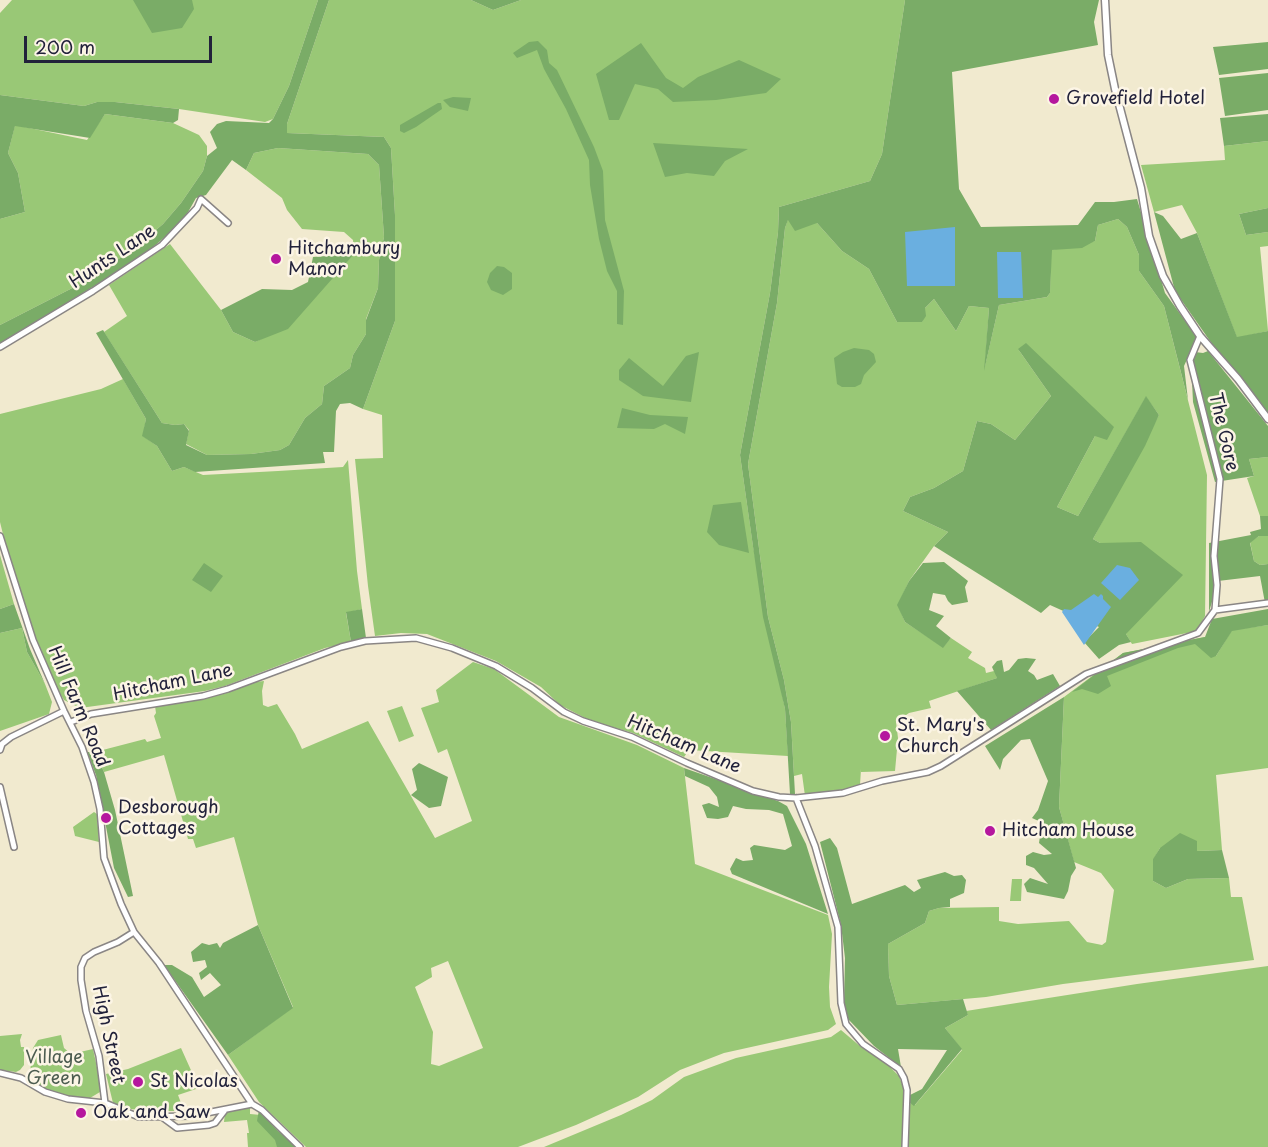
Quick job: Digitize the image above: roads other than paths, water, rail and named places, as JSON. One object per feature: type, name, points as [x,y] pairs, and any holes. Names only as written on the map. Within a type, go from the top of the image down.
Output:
[{"type":"street","points":[[1105,0],[1108,55],[1141,188],[1149,236],[1163,276],[1200,336],[1238,379],[1268,419]]},
{"type":"street","name":"Hunts Lane","points":[[0,347],[93,291],[162,245],[197,207],[201,199],[228,223]]},
{"type":"street","name":"The Gore","points":[[1200,336],[1190,360],[1220,479],[1214,556],[1217,585],[1215,610]]},
{"type":"street","name":"Hill Farm Road","points":[[0,536],[33,640],[82,747],[94,782],[104,858],[134,932],[159,963],[252,1104],[262,1110],[300,1147]]},
{"type":"street","points":[[1215,610],[1268,603]]},
{"type":"street","name":"Hitcham Lane","points":[[71,722],[91,714],[203,696],[341,647],[367,641],[416,638],[452,648],[496,666],[532,688],[564,712],[583,721],[632,737],[687,764],[753,791],[796,798],[843,793],[941,766],[1086,674],[1198,633],[1215,610]]},
{"type":"street","points":[[0,750],[2,744],[11,737],[64,711]]},
{"type":"street","points":[[0,787],[14,847]]},
{"type":"street","points":[[796,798],[815,846],[838,927],[841,1003],[846,1024],[863,1044],[899,1069],[904,1078],[907,1090],[905,1147]]},
{"type":"street","name":"High Street","points":[[105,1103],[99,1056],[86,1011],[81,967],[85,958],[94,952],[134,932]]},
{"type":"street","points":[[0,1073],[21,1078],[45,1092],[68,1100],[105,1103],[139,1118],[191,1116],[252,1104]]},
{"type":"street","points":[[162,1117],[177,1128],[209,1125],[215,1124],[225,1110]]},
{"type":"water","points":[[955,227],[955,286],[907,286],[905,232]]},
{"type":"water","points":[[997,252],[1021,252],[1023,298],[998,298]]},
{"type":"water","points":[[1117,565],[1130,568],[1139,580],[1120,600],[1101,583]]},
{"type":"water","points":[[1094,594],[1098,597],[1101,594],[1111,607],[1084,645],[1062,612],[1064,609],[1071,610]]},
{"type":"place","name":"Grovefield Hotel","points":[[1054,99]]},
{"type":"place","name":"Hitchambury Manor","points":[[276,259]]},
{"type":"place","name":"St. Mary's Church","points":[[885,736]]},
{"type":"place","name":"Desborough Cottages","points":[[106,818]]},
{"type":"place","name":"Hitcham House","points":[[990,831]]},
{"type":"place","name":"St Nicolas","points":[[138,1082]]},
{"type":"place","name":"Oak and Saw","points":[[81,1113]]},
{"type":"park label","name":"Village Green","points":[[54,1068]]}]
